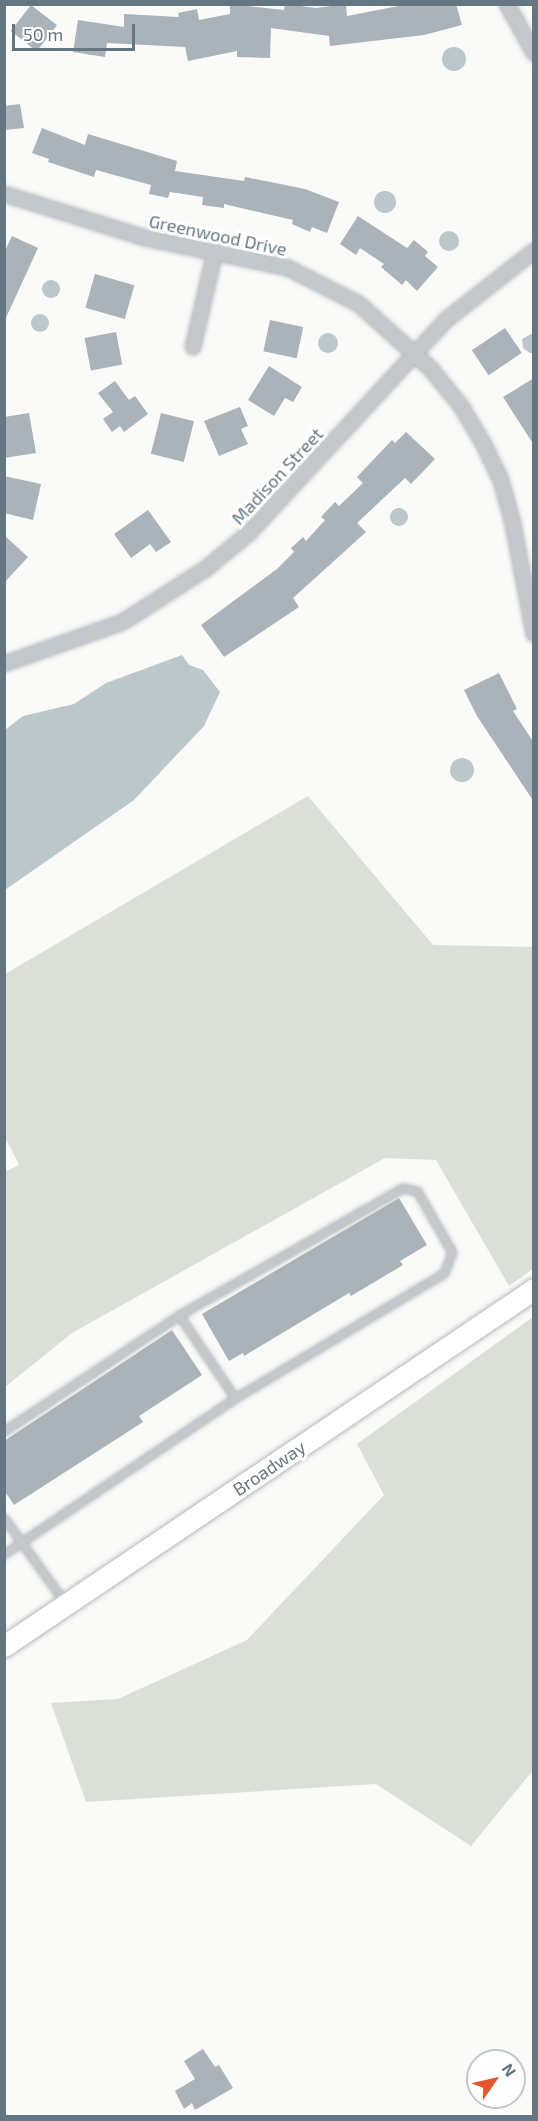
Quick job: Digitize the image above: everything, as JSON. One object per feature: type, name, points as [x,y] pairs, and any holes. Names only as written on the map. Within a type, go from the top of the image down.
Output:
[{"type":"main road","name":"Broadway","points":[[4,1646],[534,1289]]},
{"type":"street","points":[[507,4],[534,52]]},
{"type":"street","name":"Greenwood Drive","points":[[4,194],[145,238],[260,259],[311,277],[359,304],[416,352],[461,405],[501,480],[534,634]]},
{"type":"street","name":"Madison Street","points":[[4,664],[123,622],[207,568],[249,533],[445,321],[534,251]]},
{"type":"street","points":[[194,347],[215,252]]},
{"type":"lane","points":[[4,1431],[179,1315],[403,1188],[417,1191],[452,1252],[444,1273],[235,1398],[4,1554]]},
{"type":"lane","points":[[179,1315],[235,1398]]},
{"type":"lane","points":[[4,1518],[66,1605]]},
{"type":"shaded area","points":[[454,47],[463,50],[466,59],[463,68],[454,71],[445,68],[442,59],[445,50]]},
{"type":"shaded area","points":[[385,191],[395,198],[396,202],[389,212],[385,213],[375,206],[374,202],[381,192]]},
{"type":"shaded area","points":[[449,231],[456,234],[459,241],[456,248],[449,251],[442,248],[439,241],[442,234]]},
{"type":"shaded area","points":[[51,280],[57,283],[60,289],[57,295],[51,298],[45,295],[42,289],[45,283]]},
{"type":"shaded area","points":[[40,314],[46,317],[49,323],[46,329],[40,332],[34,329],[31,323],[34,317]]},
{"type":"shaded area","points":[[324,333],[332,333],[338,339],[338,347],[332,353],[324,353],[318,347],[318,339]]},
{"type":"shaded area","points":[[533,333],[533,353],[530,353],[523,348],[522,339]]},
{"type":"shaded area","points":[[399,508],[405,511],[408,517],[405,523],[399,526],[393,523],[390,517],[393,511]]},
{"type":"shaded area","points":[[182,655],[189,665],[203,670],[220,692],[204,726],[134,800],[5,890],[5,730],[23,716],[74,704],[106,683]]},
{"type":"shaded area","points":[[462,758],[470,762],[474,770],[470,778],[462,782],[454,778],[450,770],[454,762]]},
{"type":"shaded area","points":[[308,796],[433,945],[533,947],[533,1269],[509,1286],[436,1160],[385,1158],[72,1333],[5,1387],[5,1172],[19,1165],[5,1137],[5,974]]},
{"type":"shaded area","points":[[533,1317],[533,1770],[471,1846],[376,1784],[86,1802],[51,1703],[118,1699],[247,1640],[384,1495],[357,1444]]},
{"type":"building","points":[[230,4],[284,10],[285,4],[316,8],[346,4],[347,16],[409,4],[456,4],[462,25],[424,35],[330,46],[329,36],[271,28],[270,58],[237,57],[237,51],[188,61],[185,47],[107,43],[105,57],[73,52],[78,20],[124,27],[124,14],[179,17],[178,13],[197,9],[199,20],[230,14]]},
{"type":"building","points":[[31,5],[57,25],[37,51],[11,31]]},
{"type":"building","points":[[20,104],[24,128],[4,130],[4,106]]},
{"type":"building","points":[[42,128],[85,145],[88,134],[177,161],[175,171],[244,181],[245,177],[305,189],[339,202],[327,233],[312,227],[310,232],[292,224],[293,220],[224,204],[224,208],[202,205],[203,197],[170,192],[168,198],[149,194],[151,185],[96,170],[94,177],[48,162],[49,159],[32,153]]},
{"type":"building","points":[[358,216],[407,248],[414,240],[428,252],[425,256],[438,267],[417,291],[406,280],[402,285],[381,267],[384,264],[360,248],[356,255],[340,244]]},
{"type":"building","points":[[12,236],[38,248],[4,322],[4,253]]},
{"type":"building","points":[[95,274],[134,285],[125,319],[85,308]]},
{"type":"building","points":[[270,320],[303,327],[297,358],[263,351]]},
{"type":"building","points":[[505,328],[522,353],[489,375],[472,350]]},
{"type":"building","points":[[116,332],[122,364],[91,370],[85,338]]},
{"type":"building","points":[[269,366],[302,387],[293,402],[285,398],[274,416],[248,400]]},
{"type":"building","points":[[534,378],[534,445],[503,397]]},
{"type":"building","points":[[115,381],[129,400],[135,396],[148,414],[124,432],[120,426],[112,432],[103,419],[113,412],[98,393]]},
{"type":"building","points":[[240,407],[248,426],[241,429],[248,444],[219,456],[204,421]]},
{"type":"building","points":[[29,413],[36,453],[4,458],[4,417]]},
{"type":"building","points":[[161,413],[194,421],[184,462],[151,454]]},
{"type":"building","points":[[406,432],[435,459],[411,484],[405,478],[357,523],[366,532],[293,598],[299,607],[224,657],[201,625],[277,569],[294,552],[291,548],[303,537],[306,541],[325,520],[321,517],[335,502],[339,506],[363,483],[357,477],[392,440],[395,443]]},
{"type":"building","points":[[4,476],[41,484],[33,520],[4,513]]},
{"type":"building","points":[[148,510],[171,542],[156,552],[150,544],[131,558],[114,534]]},
{"type":"building","points":[[4,535],[28,557],[4,583]]},
{"type":"building","points":[[499,673],[517,709],[513,711],[534,743],[534,802],[477,716],[464,690]]},
{"type":"building","points":[[399,1198],[427,1245],[400,1261],[403,1265],[351,1296],[349,1293],[244,1356],[243,1353],[229,1361],[202,1314]]},
{"type":"building","points":[[172,1330],[202,1375],[139,1416],[143,1422],[14,1505],[4,1490],[4,1441]]},
{"type":"building","points":[[203,2049],[215,2067],[219,2065],[233,2088],[195,2110],[192,2103],[184,2109],[175,2091],[195,2079],[184,2061]]}]
